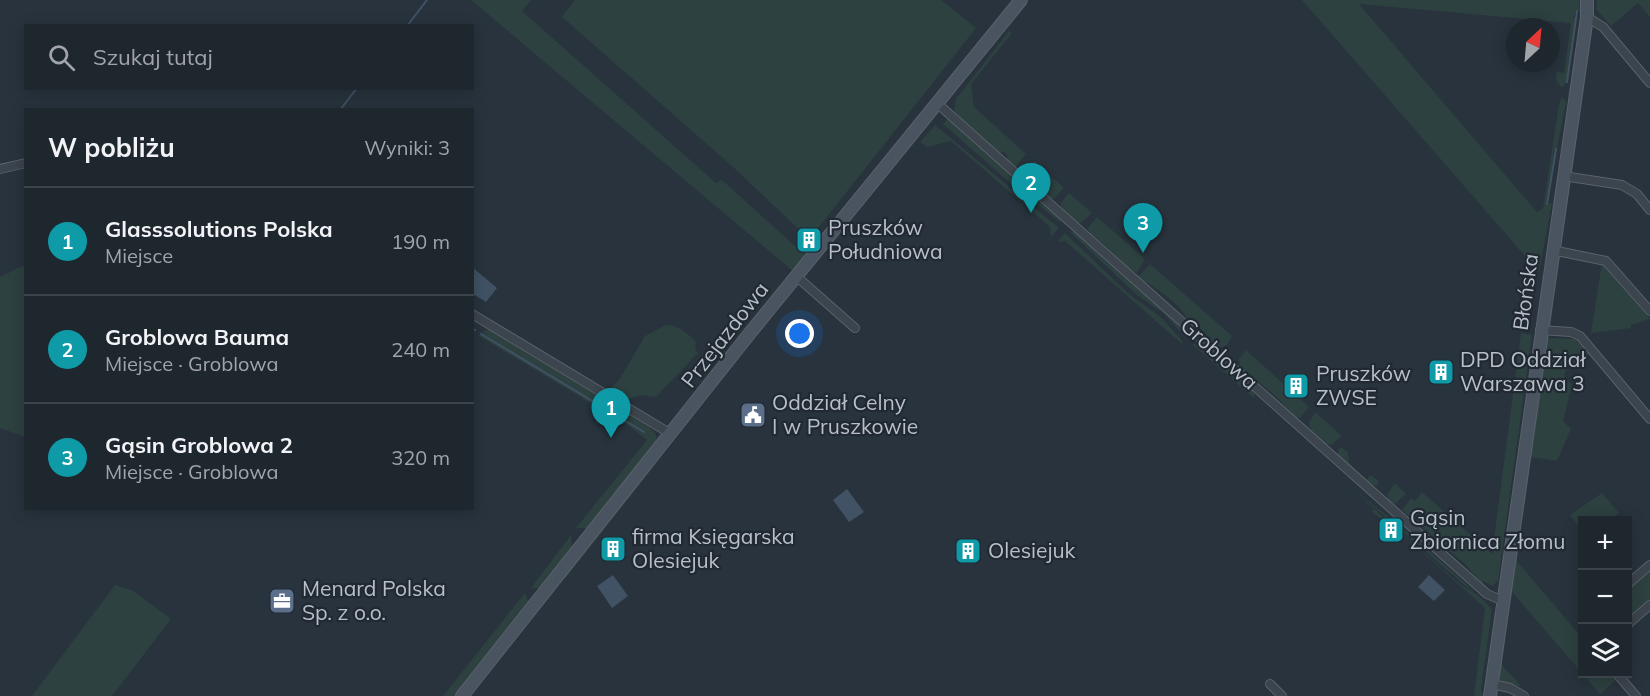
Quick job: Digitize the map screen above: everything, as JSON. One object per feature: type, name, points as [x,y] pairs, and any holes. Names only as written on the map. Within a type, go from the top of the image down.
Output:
[{"type":"street","name":"Przejazdowa","points":[[462,696],[796,276],[1021,0]]},
{"type":"street","name":"Błońska","points":[[1491,690],[1540,330],[1587,17],[1587,0]]},
{"type":"street","points":[[1587,17],[1603,27],[1650,83]]},
{"type":"street","name":"Groblowa","points":[[938,104],[1487,594],[1503,601]]},
{"type":"street","points":[[0,169],[24,163]]},
{"type":"street","points":[[1563,176],[1623,185],[1637,194],[1650,210]]},
{"type":"street","points":[[1552,249],[1606,261],[1650,311]]},
{"type":"street","points":[[796,276],[855,328]]},
{"type":"street","points":[[474,315],[671,434]]},
{"type":"street","points":[[1540,330],[1571,332],[1580,336],[1650,419]]},
{"type":"street","points":[[1632,581],[1650,565]]},
{"type":"street","points":[[1632,621],[1650,605]]},
{"type":"street","points":[[1620,678],[1636,696]]},
{"type":"street","points":[[1270,684],[1282,696]]},
{"type":"street","points":[[1491,690],[1510,688],[1524,696]]},
{"type":"green space","points":[[471,0],[531,0],[522,11],[716,183],[722,180],[806,256],[794,272]]},
{"type":"green space","points":[[575,0],[941,0],[976,28],[819,227],[807,237],[733,167],[562,17]]},
{"type":"green space","points":[[1302,0],[1579,0],[1580,11],[1576,11],[1573,17],[1576,19],[1566,83],[1562,88],[1556,80],[1557,72],[1564,73],[1571,23],[1560,22],[1560,18],[1515,18],[1359,4],[1537,212],[1543,209],[1562,97],[1566,102],[1557,149],[1553,152],[1546,204],[1552,203],[1539,272]]},
{"type":"green space","points":[[1597,0],[1650,0],[1650,17],[1638,3],[1611,26],[1596,9]]},
{"type":"green space","points":[[1009,31],[1012,33],[971,84],[974,107],[1026,154],[1015,168],[1006,159],[1008,156],[1003,151],[1000,154],[954,112],[956,99]]},
{"type":"green space","points":[[948,118],[1058,216],[1061,223],[1008,181],[943,124]]},
{"type":"green space","points":[[935,125],[1059,228],[1051,237],[1050,227],[951,141],[927,147],[920,142]]},
{"type":"green space","points":[[1034,161],[1064,188],[1055,198],[1051,199],[1022,174]]},
{"type":"green space","points":[[1069,193],[1092,213],[1081,223],[1076,222],[1061,208],[1061,203]]},
{"type":"green space","points":[[1097,217],[1145,259],[1137,273],[1090,234],[1088,228]]},
{"type":"green space","points":[[1069,231],[1077,233],[1183,328],[1186,338],[1163,313],[1137,295]]},
{"type":"green space","points":[[1065,233],[1130,295],[1162,318],[1183,342],[1182,344],[1065,241],[1057,242]]},
{"type":"green space","points":[[1602,263],[1650,319],[1631,325],[1631,328],[1591,333]]},
{"type":"green space","points":[[1150,264],[1232,336],[1227,345],[1220,348],[1216,345],[1199,328],[1190,323],[1175,304],[1140,279],[1139,276]]},
{"type":"green space","points":[[24,265],[24,437],[0,428],[0,277]]},
{"type":"green space","points":[[666,325],[679,328],[690,336],[696,342],[695,348],[698,353],[656,397],[640,395],[629,399],[611,388],[619,380],[645,336]]},
{"type":"green space","points":[[491,330],[648,426],[656,434],[657,443],[614,498],[611,496],[608,500],[611,502],[589,528],[576,528],[647,440],[632,428],[479,336],[480,334],[644,431],[481,333]]},
{"type":"green space","points":[[1521,333],[1532,335],[1498,581],[1492,586],[1484,581],[1482,584],[1466,565],[1402,510],[1411,498],[1415,501],[1422,492],[1492,554]]},
{"type":"green space","points":[[1546,338],[1575,339],[1589,355],[1575,366],[1568,364],[1564,376],[1572,385],[1563,421],[1571,429],[1557,461],[1530,457]]},
{"type":"green space","points":[[1192,344],[1203,345],[1253,390],[1255,399]]},
{"type":"green space","points":[[1246,350],[1309,407],[1301,417],[1296,418],[1270,391],[1241,369],[1239,359]]},
{"type":"green space","points":[[1315,412],[1342,436],[1331,445],[1320,440],[1311,430],[1309,422]]},
{"type":"green space","points":[[1341,447],[1348,452],[1349,463],[1367,480],[1370,475],[1378,480],[1378,485],[1373,486],[1338,456],[1338,450]]},
{"type":"green space","points":[[658,461],[564,580],[563,578]]},
{"type":"green space","points":[[1395,483],[1406,494],[1395,504],[1389,501],[1387,495]]},
{"type":"green space","points":[[1350,486],[1416,539],[1476,593],[1464,585]]},
{"type":"green space","points":[[1349,487],[1461,585],[1478,595],[1492,609],[1481,689],[1483,696],[1474,696],[1485,608],[1402,534],[1372,512],[1373,509]]},
{"type":"green space","points":[[1602,493],[1619,513],[1615,516],[1578,516],[1578,525],[1570,515]]},
{"type":"green space","points":[[571,535],[572,550],[541,589],[531,588]]},
{"type":"green space","points":[[1516,560],[1578,633],[1578,668],[1512,592]]},
{"type":"green space","points":[[1650,569],[1650,602],[1634,615],[1632,612],[1632,585]]},
{"type":"green space","points":[[115,585],[132,590],[171,619],[112,696],[32,696]]},
{"type":"green space","points":[[525,593],[529,603],[457,696],[443,696]]},
{"type":"green space","points":[[1502,650],[1502,665],[1522,687],[1503,683],[1499,678]]},
{"type":"green space","points":[[1586,678],[1616,678],[1617,679],[1600,694]]},
{"type":"water","points":[[474,269],[497,288],[486,302],[474,295]]},
{"type":"water","points":[[847,489],[864,512],[849,522],[833,500]]},
{"type":"water","points":[[613,575],[628,596],[612,608],[597,586]]},
{"type":"water","points":[[1429,575],[1445,590],[1434,601],[1418,587]]},
{"type":"waterway","points":[[409,24],[427,0]]},
{"type":"waterway","points":[[1567,82],[1577,11]]},
{"type":"waterway","points":[[342,108],[355,90]]},
{"type":"waterway","points":[[1547,204],[1556,149]]},
{"type":"waterway","points":[[481,334],[644,432]]},
{"type":"place","name":"Groblowa Bauma","points":[[1031,213]]},
{"type":"place","name":"Pruszków Południowa","points":[[809,240]]},
{"type":"place","name":"Gąsin Groblowa 2","points":[[1143,253]]},
{"type":"place","name":"DPD Oddział Warszawa 3","points":[[1441,372]]},
{"type":"place","name":"Pruszków ZWSE","points":[[1296,386]]},
{"type":"place","name":"Oddział Celny I w Pruszkowie","points":[[753,415]]},
{"type":"place","name":"Glasssolutions Polska","points":[[611,438]]},
{"type":"place","name":"Gąsin Zbiornica Złomu","points":[[1391,530]]},
{"type":"place","name":"firma Księgarska Olesiejuk","points":[[613,549]]},
{"type":"place","name":"Olesiejuk","points":[[968,551]]},
{"type":"place","name":"Menard Polska Sp. z o.o.","points":[[282,601]]}]
